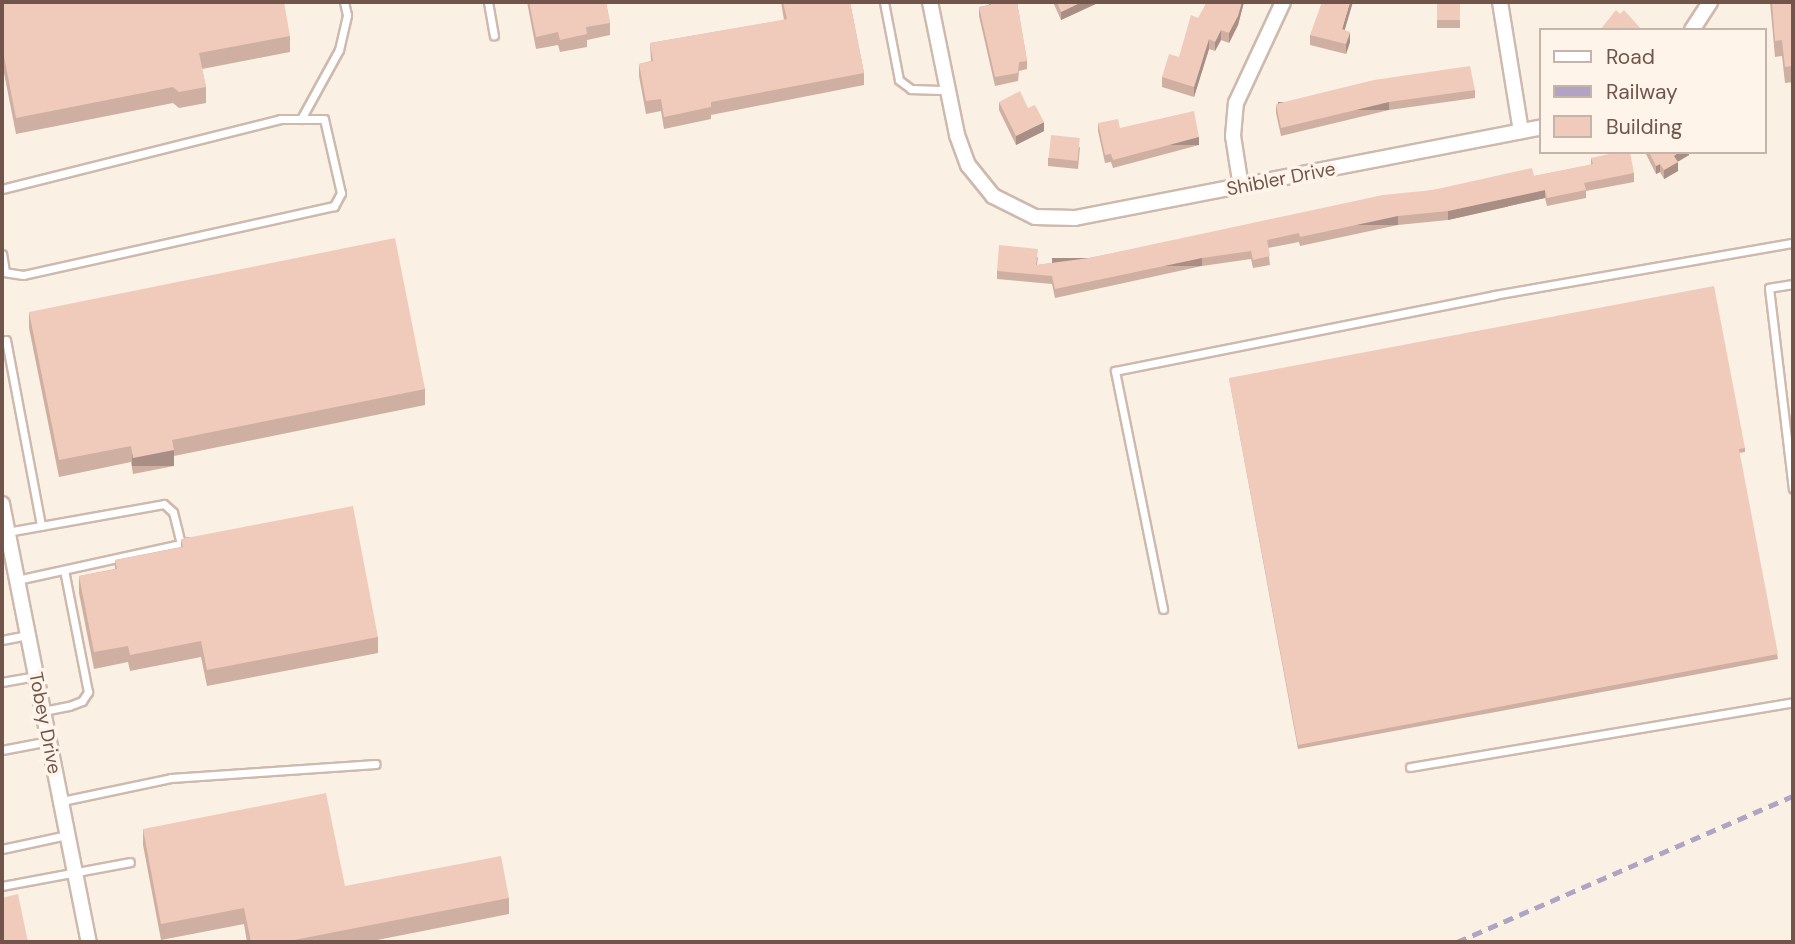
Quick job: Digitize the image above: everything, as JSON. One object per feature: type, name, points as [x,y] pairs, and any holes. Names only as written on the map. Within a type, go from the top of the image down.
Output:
[{"type":"street","points":[[930,2],[948,90]]},
{"type":"street","points":[[1241,187],[1233,136],[1236,103],[1283,2]]},
{"type":"street","points":[[1500,2],[1521,131]]},
{"type":"street","points":[[1693,28],[1710,2]]},
{"type":"street","name":"Shibler Drive","points":[[948,90],[959,143],[972,172],[993,196],[1020,211],[1067,219],[1540,127]]},
{"type":"street","name":"Tobey Drive","points":[[2,504],[89,942]]},
{"type":"lane","points":[[301,119],[339,50],[347,15],[344,2]]},
{"type":"lane","points":[[488,2],[494,34]]},
{"type":"lane","points":[[884,2],[899,80],[911,89],[948,90]]},
{"type":"lane","points":[[2,189],[280,119],[324,119],[341,192],[334,206],[23,275],[5,272],[2,254]]},
{"type":"lane","points":[[1163,609],[1115,371],[1494,295],[1793,243]]},
{"type":"lane","points":[[1793,284],[1769,288],[1793,489]]},
{"type":"lane","points":[[6,340],[41,526]]},
{"type":"lane","points":[[1784,419],[1793,418]]},
{"type":"lane","points":[[7,533],[164,504],[173,512],[180,544]]},
{"type":"lane","points":[[17,580],[194,541]]},
{"type":"lane","points":[[43,711],[82,701],[88,692],[64,570]]},
{"type":"lane","points":[[2,640],[28,635]]},
{"type":"lane","points":[[2,682],[36,676]]},
{"type":"lane","points":[[1410,767],[1793,702]]},
{"type":"lane","points":[[2,750],[49,741]]},
{"type":"lane","points":[[61,801],[171,778],[376,764]]},
{"type":"lane","points":[[2,849],[68,835]]},
{"type":"lane","points":[[2,886],[75,870],[130,862]]},
{"type":"building","points":[[2,2],[284,2],[290,36],[199,53],[206,87],[179,92],[173,87],[16,118],[2,46]]},
{"type":"building","points":[[529,2],[606,2],[610,23],[586,27],[587,34],[560,40],[558,32],[536,37]]},
{"type":"building","points":[[783,2],[850,2],[864,73],[711,102],[711,107],[664,117],[661,99],[646,101],[639,64],[653,61],[650,43],[787,19]]},
{"type":"building","points":[[990,2],[1017,2],[1027,61],[1019,62],[1018,73],[995,77],[979,7],[991,5]]},
{"type":"building","points":[[1057,2],[1082,2],[1061,12]]},
{"type":"building","points":[[1207,2],[1242,2],[1229,33],[1221,30],[1215,42],[1209,39],[1194,87],[1162,77],[1169,54],[1179,57],[1191,15],[1198,18]]},
{"type":"building","points":[[1322,2],[1350,2],[1342,29],[1350,32],[1346,44],[1310,35]]},
{"type":"building","points":[[1437,2],[1460,2],[1460,20],[1437,20]]},
{"type":"building","points":[[1772,2],[1793,2],[1793,66],[1785,67],[1782,40],[1775,41]]},
{"type":"building","points":[[1616,10],[1620,14],[1624,10],[1640,28],[1602,28]]},
{"type":"building","points":[[1470,66],[1475,90],[1389,102],[1281,128],[1276,104],[1374,80]]},
{"type":"building","points":[[1020,91],[1028,108],[1035,105],[1044,122],[1016,136],[999,102]]},
{"type":"building","points":[[1194,111],[1199,137],[1113,160],[1111,154],[1105,155],[1098,123],[1118,119],[1120,128]]},
{"type":"building","points":[[1051,135],[1080,138],[1077,161],[1049,158]]},
{"type":"building","points":[[1609,154],[1630,154],[1634,173],[1584,183],[1586,190],[1547,198],[1545,190],[1448,211],[1398,216],[1300,237],[1299,233],[1267,240],[1270,256],[1253,260],[1251,251],[1202,258],[1055,289],[1052,276],[997,271],[999,245],[1038,249],[1036,265],[1089,258],[1383,195],[1433,190],[1532,168],[1534,176],[1593,164],[1591,158]]},
{"type":"building","points":[[1650,154],[1676,154],[1674,156],[1678,162],[1664,170],[1660,164],[1656,166]]},
{"type":"building","points":[[395,238],[425,389],[172,440],[174,450],[133,458],[131,446],[59,460],[29,312]]},
{"type":"building","points":[[1714,286],[1745,448],[1739,449],[1778,654],[1298,745],[1229,378]]},
{"type":"building","points":[[353,506],[378,637],[207,670],[201,641],[130,655],[128,646],[94,652],[79,576],[117,569],[115,560],[183,547],[181,539]]},
{"type":"building","points":[[326,793],[345,886],[501,856],[509,898],[284,942],[251,942],[244,908],[161,924],[143,829]]},
{"type":"building","points":[[18,894],[28,942],[2,942],[2,898]]},
{"type":"railway","points":[[1457,942],[1793,796]]}]
